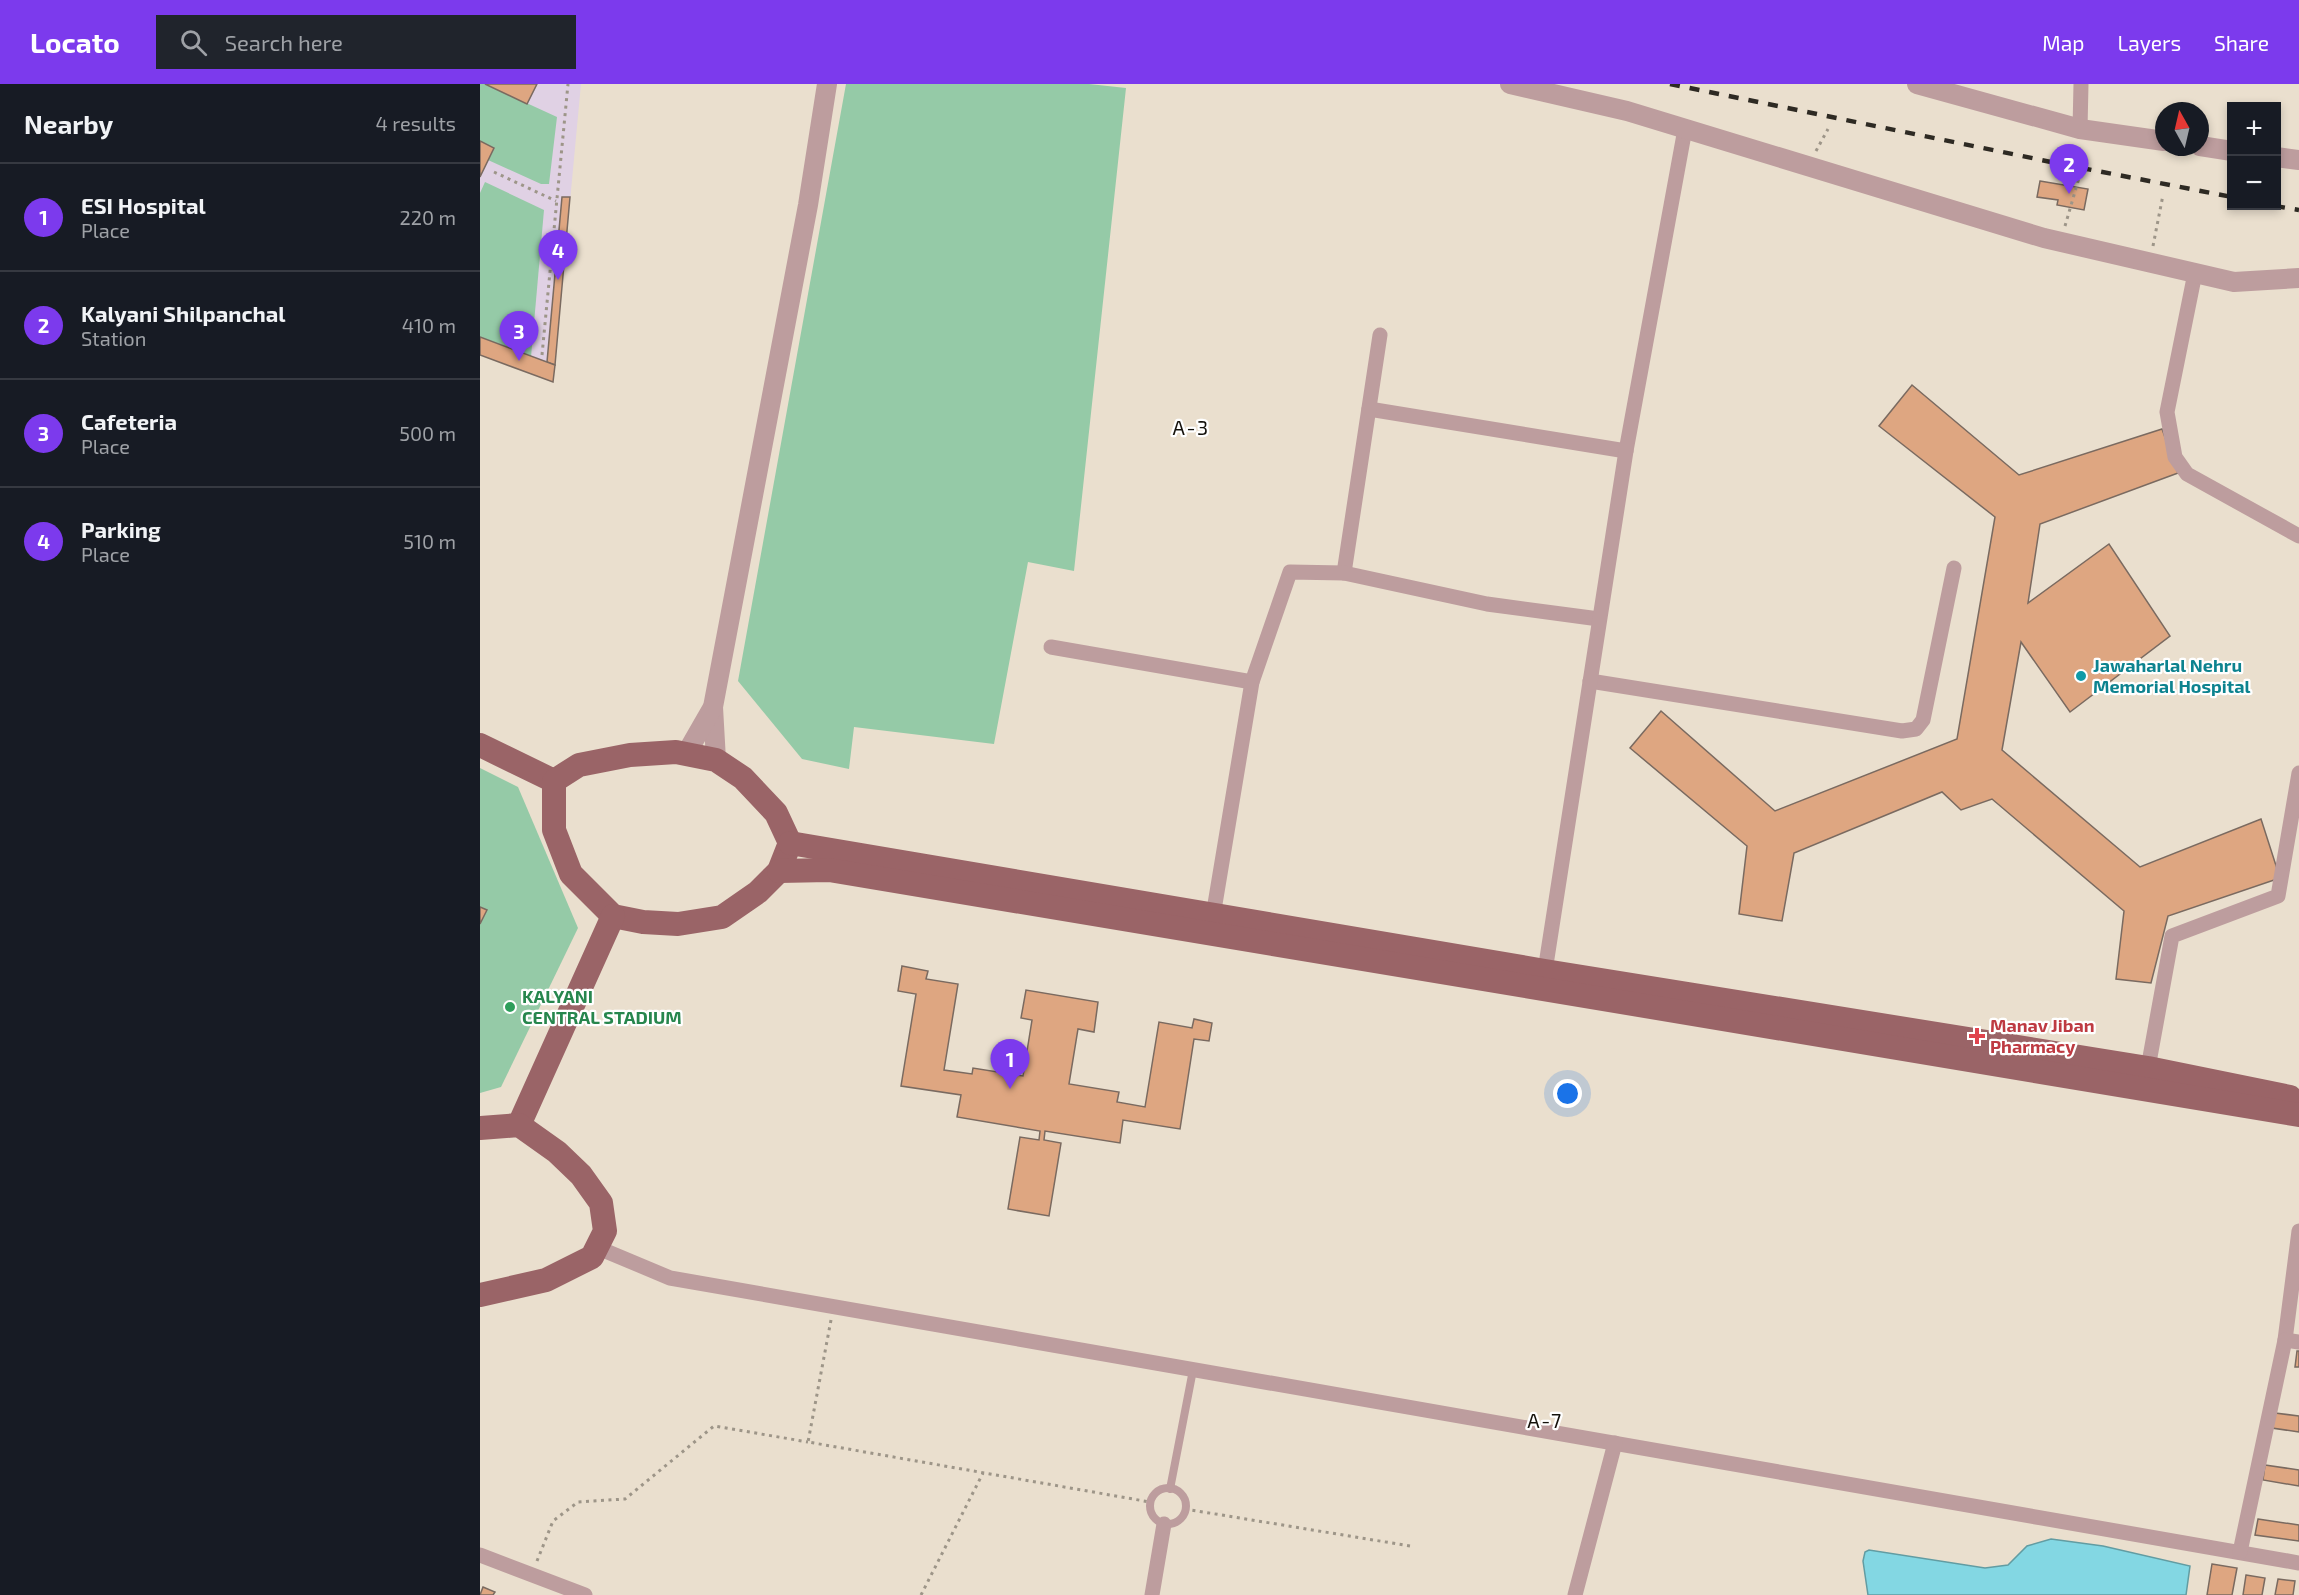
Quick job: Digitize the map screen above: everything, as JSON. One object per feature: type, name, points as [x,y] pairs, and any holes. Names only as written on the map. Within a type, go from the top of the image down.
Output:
[{"type":"main road","points":[[480,745],[554,781]]},
{"type":"main road","points":[[676,752],[716,760],[743,778],[776,813],[790,843],[779,871],[758,892],[722,917],[678,924],[643,922],[613,916],[571,874],[554,830],[554,781],[579,765],[630,754],[676,752]]},
{"type":"main road","points":[[790,843],[1211,924],[2299,1114]]},
{"type":"main road","points":[[779,871],[829,870],[1545,971],[2148,1068],[2299,1099]]},
{"type":"main road","points":[[519,1125],[613,916]]},
{"type":"main road","points":[[480,1128],[519,1125],[557,1152],[581,1175],[601,1203],[605,1231],[592,1257],[546,1280],[480,1295]]},
{"type":"street","points":[[1510,84],[1628,111],[2061,242],[2234,282],[2299,278]]},
{"type":"street","points":[[1917,84],[2080,129],[2155,140]]},
{"type":"street","points":[[2080,129],[2081,84]]},
{"type":"street","points":[[716,760],[712,707],[808,205],[825,87]]},
{"type":"street","points":[[1545,971],[1626,451],[1685,129]]},
{"type":"street","points":[[2209,147],[2227,150]]},
{"type":"street","points":[[2281,158],[2299,160]]},
{"type":"street","points":[[2195,273],[2167,412],[2175,457],[2187,474],[2299,536]]},
{"type":"street","points":[[1344,573],[1380,336]]},
{"type":"street","points":[[1369,409],[1626,451]]},
{"type":"street","points":[[1590,681],[1902,731],[1916,729],[1923,720],[1954,568]]},
{"type":"street","points":[[1211,924],[1252,682],[1290,572],[1344,573],[1487,604],[1599,619]]},
{"type":"street","points":[[1051,646],[1252,682]]},
{"type":"street","points":[[686,754],[712,707]]},
{"type":"street","points":[[2148,1068],[2172,936],[2278,896],[2299,773]]},
{"type":"street","points":[[2240,1552],[2292,1341],[2299,1231]]},
{"type":"street","points":[[597,1247],[670,1278],[2299,1563]]},
{"type":"street","points":[[1575,1595],[1615,1443]]},
{"type":"street","points":[[1152,1595],[1164,1524]]},
{"type":"street","points":[[480,1555],[585,1595]]},
{"type":"lane","points":[[1170,1489],[1193,1370]]},
{"type":"lane","points":[[1170,1489],[1183,1496],[1185,1509],[1184,1514],[1176,1522],[1164,1524],[1154,1518],[1149,1508],[1150,1502],[1156,1492],[1170,1489]]},
{"type":"path","points":[[542,355],[568,84]]},
{"type":"path","points":[[1808,167],[1828,129]]},
{"type":"path","points":[[494,172],[556,201]]},
{"type":"path","points":[[2061,242],[2079,178]]},
{"type":"path","points":[[2149,262],[2163,195]]},
{"type":"path","points":[[808,1442],[833,1307]]},
{"type":"path","points":[[531,1573],[553,1521],[578,1502],[625,1499],[714,1426],[1150,1502]]},
{"type":"path","points":[[921,1595],[983,1473]]},
{"type":"path","points":[[1185,1509],[1410,1546]]},
{"type":"shaded area","points":[[480,84],[581,84],[553,382],[480,355]]},
{"type":"green space","points":[[480,84],[485,84],[557,117],[549,184],[541,184],[488,160],[494,148],[480,141]]},
{"type":"green space","points":[[846,84],[1089,84],[1126,88],[1074,571],[1028,562],[994,744],[854,727],[849,769],[802,759],[738,681]]},
{"type":"green space","points":[[485,182],[544,210],[531,357],[480,337],[480,193]]},
{"type":"green space","name":"KALYANI CENTRAL STADIUM","points":[[480,768],[518,787],[578,928],[501,1087],[480,1093]]},
{"type":"water","points":[[2051,1539],[2103,1546],[2190,1566],[2186,1595],[1868,1595],[1863,1561],[1865,1552],[1869,1550],[1985,1568],[2008,1565],[2027,1546]]},
{"type":"building","points":[[485,84],[537,84],[527,104]]},
{"type":"building","points":[[480,141],[494,148],[480,177]]},
{"type":"building","points":[[2040,181],[2088,189],[2084,210],[2057,205],[2058,200],[2037,197]]},
{"type":"building","points":[[562,197],[570,197],[555,365],[547,362]]},
{"type":"building","points":[[480,337],[555,365],[553,382],[480,355]]},
{"type":"building","name":"Jawaharlal Nehru Memorial Hospital","points":[[1912,385],[2019,475],[2162,429],[2178,473],[2040,524],[2028,603],[2109,544],[2170,636],[2070,712],[2021,642],[2002,750],[2140,867],[2261,819],[2280,878],[2168,916],[2151,983],[2116,979],[2124,911],[1992,799],[1961,810],[1942,792],[1794,853],[1782,921],[1739,914],[1747,846],[1630,748],[1661,711],[1775,811],[1957,739],[1995,517],[1879,426]]},
{"type":"building","points":[[480,907],[487,910],[480,924]]},
{"type":"building","points":[[902,966],[928,971],[926,979],[958,984],[944,1070],[972,1074],[973,1068],[1023,1076],[1032,1020],[1021,1018],[1026,990],[1098,1002],[1094,1032],[1078,1029],[1069,1084],[1119,1092],[1117,1102],[1145,1107],[1159,1022],[1192,1028],[1194,1019],[1212,1023],[1209,1041],[1194,1039],[1180,1129],[1123,1120],[1120,1143],[1045,1131],[1044,1140],[1061,1143],[1049,1216],[1008,1209],[1020,1137],[1039,1140],[1040,1131],[957,1117],[961,1095],[901,1086],[916,994],[898,991]]},
{"type":"building","points":[[2297,1351],[2299,1351],[2299,1367],[2295,1367]]},
{"type":"building","points":[[2275,1413],[2299,1416],[2299,1432],[2272,1428]]},
{"type":"building","points":[[2265,1465],[2299,1470],[2299,1486],[2263,1480]]},
{"type":"building","points":[[2258,1519],[2299,1525],[2299,1541],[2255,1535]]},
{"type":"building","points":[[2212,1564],[2237,1568],[2232,1595],[2207,1595]]},
{"type":"building","points":[[2246,1575],[2265,1578],[2262,1595],[2243,1595]]},
{"type":"building","points":[[2278,1579],[2295,1581],[2293,1595],[2275,1595]]},
{"type":"building","points":[[483,1587],[495,1592],[493,1595],[480,1595]]},
{"type":"railway","points":[[1670,84],[2227,196]]},
{"type":"railway","points":[[2281,207],[2299,210]]},
{"type":"place","name":"Kalyani Shilpanchal","points":[[2069,194]]},
{"type":"place","name":"Parking","points":[[558,280]]},
{"type":"place","name":"Cafeteria","points":[[519,361]]},
{"type":"place","name":"Jawaharlal Nehru Memorial Hospital","points":[[2081,676]]},
{"type":"place","name":"KALYANI CENTRAL STADIUM","points":[[510,1007]]},
{"type":"place","name":"Manav Jiban Pharmacy","points":[[1977,1036]]},
{"type":"place","name":"ESI Hospital","points":[[1010,1089]]},
{"type":"district","name":"A-3","points":[[1191,428]]},
{"type":"district","name":"A-7","points":[[1545,1421]]}]
